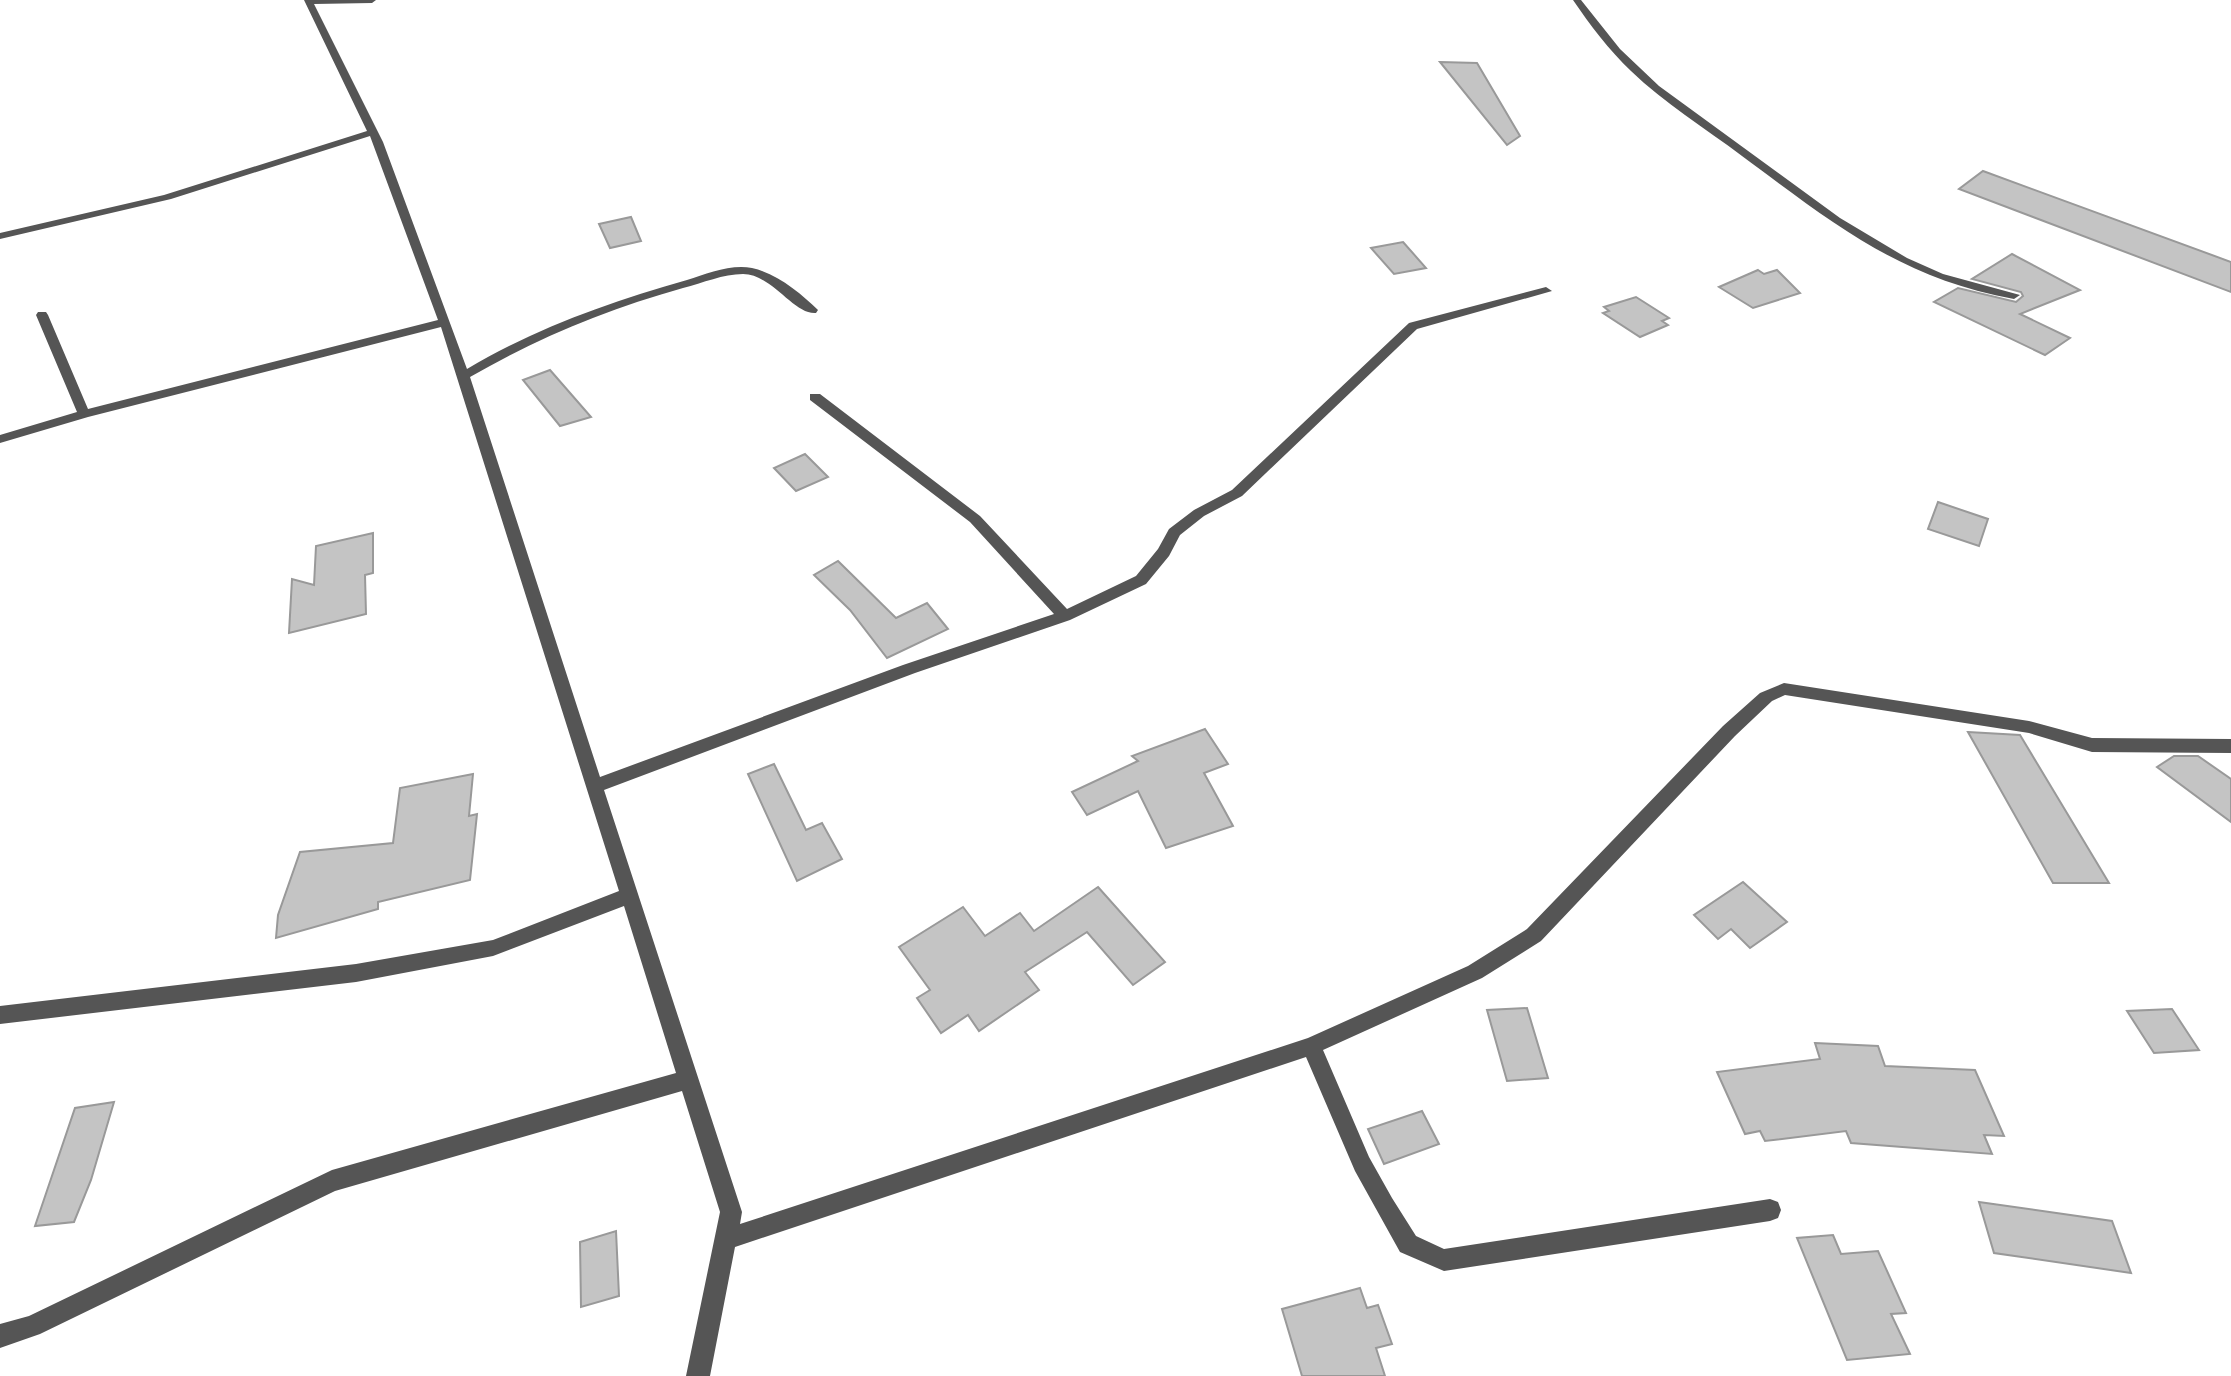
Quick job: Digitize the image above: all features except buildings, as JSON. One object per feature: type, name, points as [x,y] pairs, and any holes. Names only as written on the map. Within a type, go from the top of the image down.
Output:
[{"type":"street","points":[[372,0],[309,1],[373,132],[445,322],[731,1212],[698,1376]]},
{"type":"street","points":[[1577,0],[1608,41],[1644,78],[1846,226],[1913,266],[1953,281],[2014,295]]},
{"type":"street","points":[[0,236],[167,197],[373,132]]},
{"type":"street","points":[[463,376],[510,347],[621,301],[722,274],[750,271],[812,310]]},
{"type":"street","points":[[595,786],[909,669],[1065,616],[1141,580],[1164,552],[1174,532],[1199,513],[1237,493],[1413,326],[1546,291]]},
{"type":"street","points":[[42,315],[84,414]]},
{"type":"street","points":[[0,439],[84,414],[445,322]]},
{"type":"street","points":[[815,397],[975,519],[1065,616]]},
{"type":"street","points":[[726,1239],[1311,1046],[1475,972],[1534,935],[1729,731],[1766,697],[1784,689],[2029,727],[2092,745],[2231,746]]},
{"type":"street","points":[[0,1015],[356,973],[493,948],[630,895]]},
{"type":"street","points":[[1311,1046],[1362,1164],[1384,1206],[1408,1244],[1444,1260],[1770,1210]]},
{"type":"street","points":[[0,1336],[32,1326],[332,1181],[689,1079]]}]
